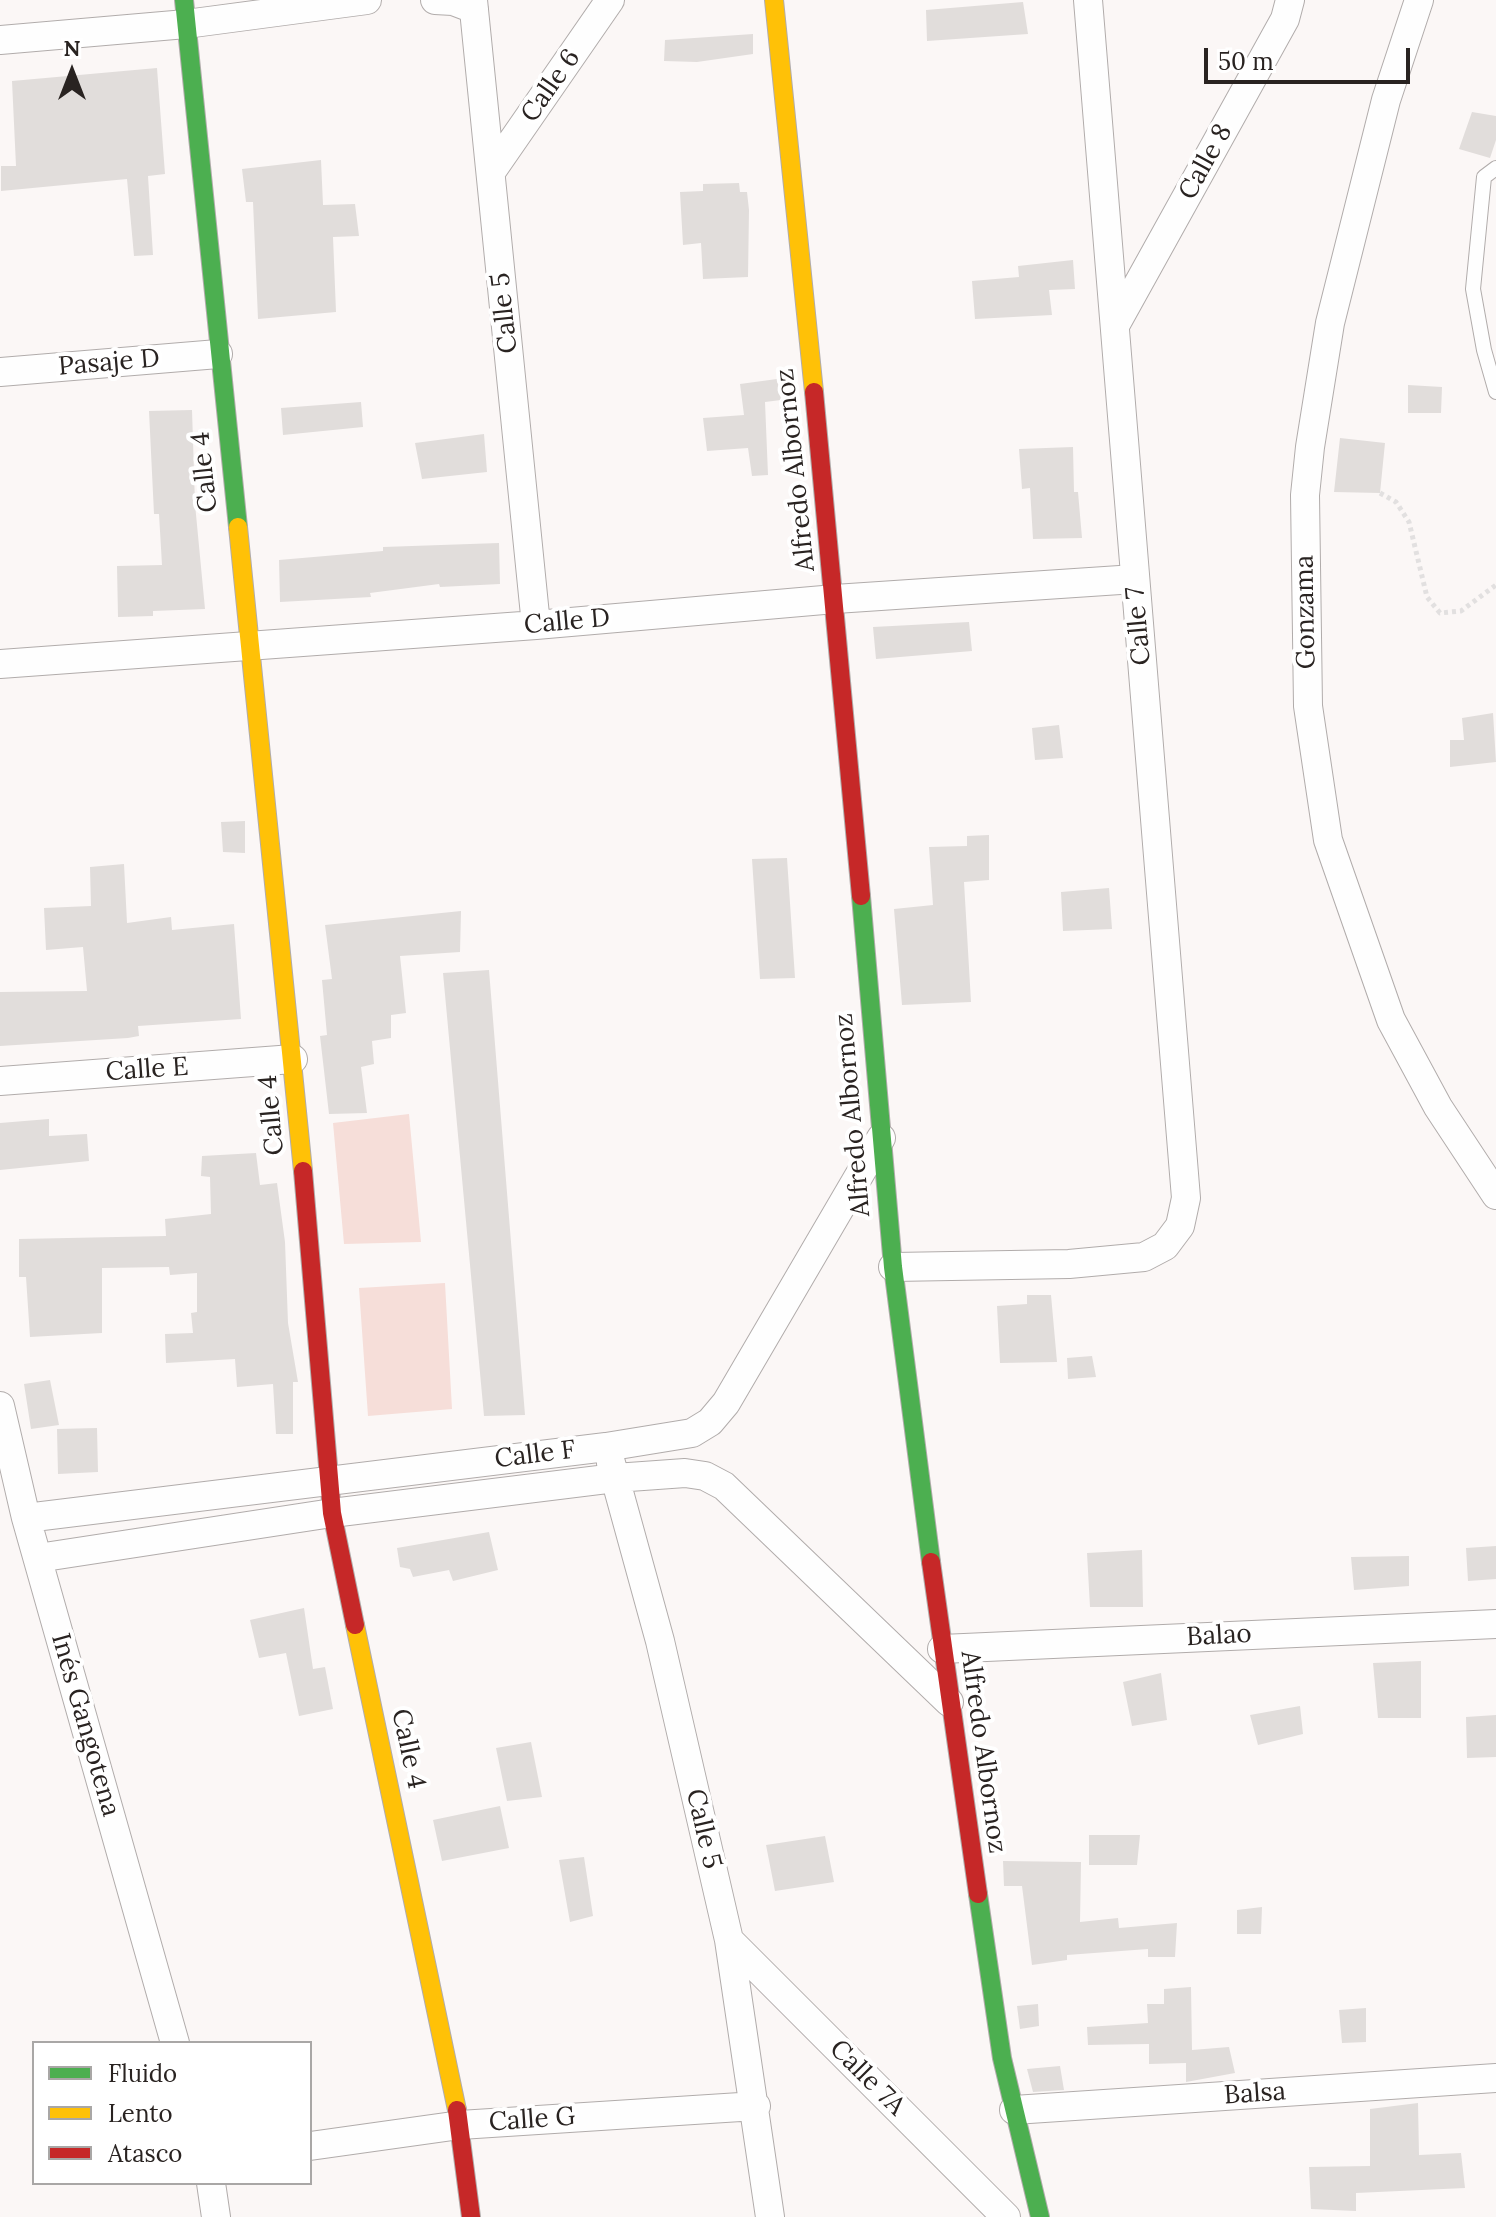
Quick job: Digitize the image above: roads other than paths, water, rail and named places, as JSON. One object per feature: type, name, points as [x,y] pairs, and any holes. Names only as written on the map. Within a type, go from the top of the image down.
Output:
[{"type":"street","points":[[0,40],[185,12],[367,0]]},
{"type":"street","points":[[435,0],[473,5]]},
{"type":"street","name":"Calle 6","points":[[491,172],[610,0]]},
{"type":"street","name":"Alfredo Albornoz","points":[[774,0],[835,599],[893,1267],[949,1702],[1002,2058],[1040,2217]]},
{"type":"street","name":"Calle 7","points":[[893,1267],[1119,1262],[1144,1257],[1165,1246],[1180,1226],[1186,1198],[1117,322],[1088,0]]},
{"type":"street","name":"Calle 8","points":[[1117,322],[1285,19],[1290,0]]},
{"type":"street","name":"Gonzama","points":[[1419,0],[1386,100],[1330,323],[1310,447],[1305,495],[1308,706],[1328,840],[1382,997],[1438,1107],[1496,1195]]},
{"type":"street","name":"Calle 5","points":[[473,5],[536,625]]},
{"type":"street","name":"Calle 4","points":[[185,12],[293,1059],[332,1513],[460,2125],[471,2217]]},
{"type":"street","name":"Pasaje D","points":[[0,372],[218,354]]},
{"type":"street","name":"Calle D","points":[[0,664],[536,625],[835,599],[1135,579]]},
{"type":"street","name":"Calle E","points":[[0,1081],[293,1059]]},
{"type":"street","name":"Calle F","points":[[26,1518],[606,1447],[692,1433],[710,1422],[726,1403],[881,1138]]},
{"type":"street","name":"Inés Gangotena","points":[[0,1406],[26,1518],[174,2041]]},
{"type":"street","name":"Calle 5","points":[[606,1447],[660,1641],[729,1940],[756,2106],[770,2217]]},
{"type":"street","name":"Calle F","points":[[38,1558],[332,1513],[615,1478],[685,1473],[705,1476],[724,1486],[949,1702]]},
{"type":"street","name":"Balao","points":[[942,1649],[1496,1624]]},
{"type":"street","name":"Calle 7A","points":[[729,1940],[1006,2217]]},
{"type":"street","name":"Balsa","points":[[1014,2110],[1496,2078]]},
{"type":"street","name":"Calle G","points":[[312,2146],[460,2125],[756,2106]]},
{"type":"street","points":[[211,2185],[216,2217]]},
{"type":"lane","points":[[1496,168],[1484,177],[1473,289],[1484,350],[1496,392]]}]
